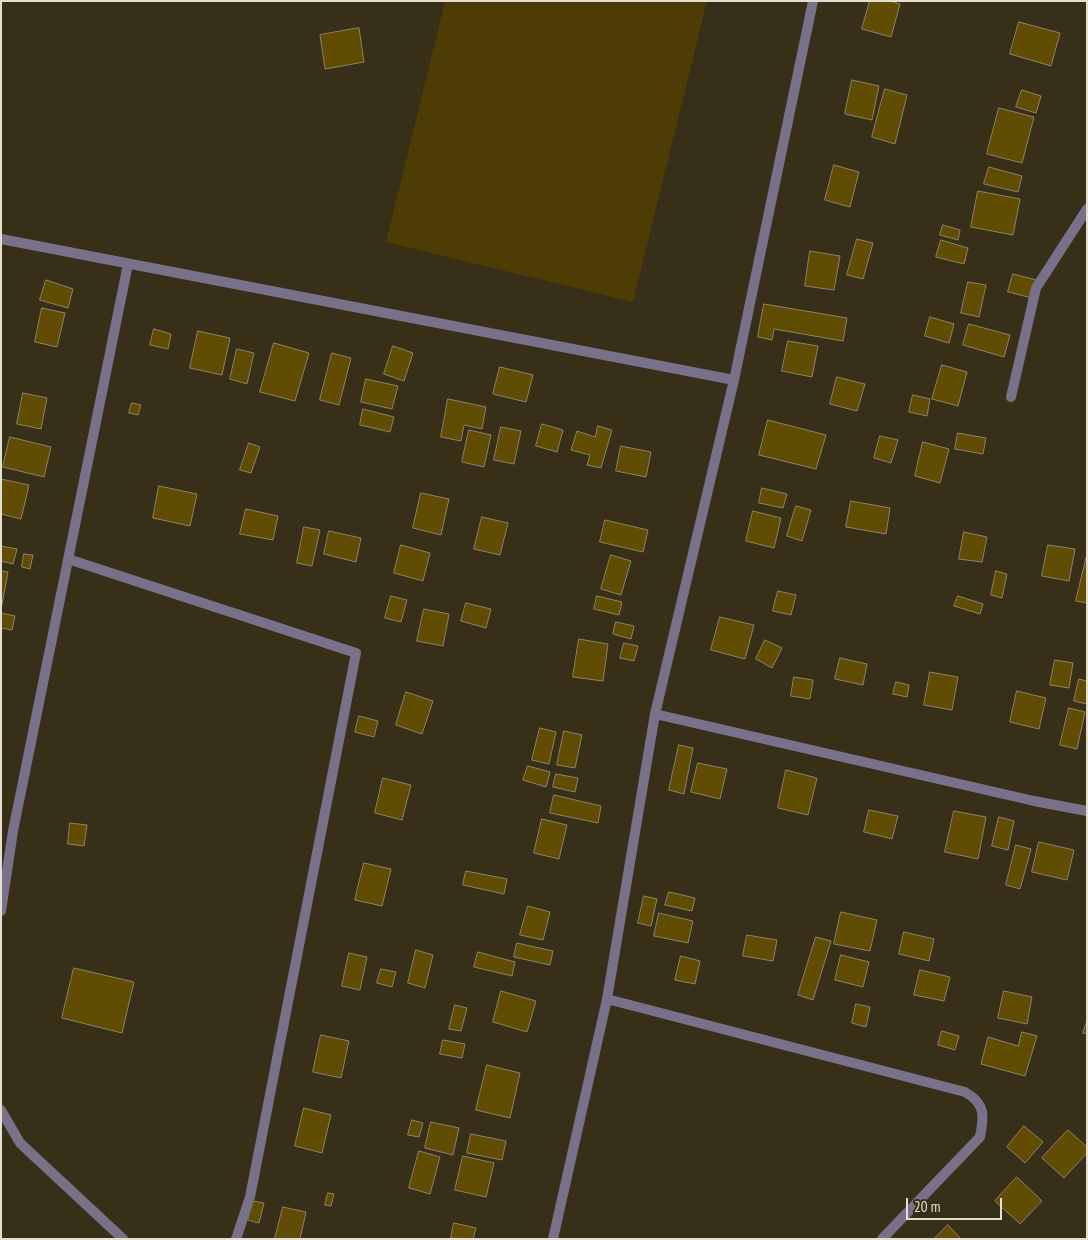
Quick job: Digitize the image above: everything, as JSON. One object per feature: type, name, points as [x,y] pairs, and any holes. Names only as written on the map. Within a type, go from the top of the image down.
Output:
[{"type":"street","points":[[553,1239],[607,999],[655,714],[734,380],[813,1]]},
{"type":"street","points":[[1011,397],[1036,288],[1087,209]]},
{"type":"street","points":[[1,239],[734,380]]},
{"type":"street","points":[[1,911],[13,831],[128,264]]},
{"type":"street","points":[[68,559],[356,653],[250,1197],[236,1239]]},
{"type":"street","points":[[655,714],[1034,801],[1087,811]]},
{"type":"street","points":[[607,999],[965,1092],[976,1099],[981,1108],[983,1121],[980,1137],[882,1239]]},
{"type":"street","points":[[1,1110],[20,1143],[123,1239]]},
{"type":"shaded area","points":[[445,1],[707,1],[633,302],[386,242]]},
{"type":"building","points":[[870,1],[890,1],[900,4],[891,37],[862,29]]},
{"type":"building","points":[[1019,22],[1060,33],[1051,66],[1010,54]]},
{"type":"building","points":[[359,28],[364,62],[325,69],[320,35]]},
{"type":"building","points":[[852,80],[879,86],[872,120],[845,114]]},
{"type":"building","points":[[885,89],[907,95],[895,144],[872,137]]},
{"type":"building","points":[[1022,90],[1041,96],[1036,113],[1016,107]]},
{"type":"building","points":[[999,108],[1034,117],[1022,163],[987,154]]},
{"type":"building","points":[[834,165],[859,172],[850,207],[825,200]]},
{"type":"building","points":[[989,167],[1022,176],[1018,192],[984,184]]},
{"type":"building","points":[[978,191],[1020,199],[1013,235],[971,227]]},
{"type":"building","points":[[943,225],[960,230],[958,240],[940,235]]},
{"type":"building","points":[[857,239],[873,243],[863,279],[847,275]]},
{"type":"building","points":[[941,240],[968,248],[964,264],[936,257]]},
{"type":"building","points":[[810,251],[840,256],[834,290],[805,286]]},
{"type":"building","points":[[1013,274],[1037,280],[1032,298],[1008,292]]},
{"type":"building","points":[[46,280],[73,289],[68,308],[40,300]]},
{"type":"building","points":[[968,282],[986,285],[979,317],[961,313]]},
{"type":"building","points":[[764,304],[847,318],[843,341],[774,329],[772,340],[758,337]]},
{"type":"building","points":[[42,308],[65,313],[57,347],[35,342]]},
{"type":"building","points":[[930,317],[954,324],[949,343],[925,336]]},
{"type":"building","points":[[969,324],[1010,335],[1004,357],[963,345]]},
{"type":"building","points":[[154,329],[171,334],[168,349],[150,345]]},
{"type":"building","points":[[198,331],[230,338],[222,375],[190,368]]},
{"type":"building","points":[[788,341],[818,346],[812,377],[782,371]]},
{"type":"building","points":[[274,343],[309,353],[295,401],[260,392]]},
{"type":"building","points":[[393,346],[413,353],[404,381],[384,374]]},
{"type":"building","points":[[237,349],[254,353],[247,384],[230,379]]},
{"type":"building","points":[[332,353],[351,358],[339,405],[320,400]]},
{"type":"building","points":[[942,365],[967,372],[958,406],[932,399]]},
{"type":"building","points":[[500,367],[533,375],[526,402],[493,394]]},
{"type":"building","points":[[837,377],[865,384],[857,411],[830,404]]},
{"type":"building","points":[[366,379],[398,386],[392,409],[361,402]]},
{"type":"building","points":[[23,393],[47,398],[41,429],[17,424]]},
{"type":"building","points":[[913,395],[930,399],[927,416],[909,412]]},
{"type":"building","points":[[448,399],[486,407],[482,429],[464,425],[461,441],[441,437]]},
{"type":"building","points":[[132,403],[141,405],[138,415],[129,413]]},
{"type":"building","points":[[363,409],[394,417],[390,432],[360,425]]},
{"type":"building","points":[[768,420],[826,435],[816,469],[759,455]]},
{"type":"building","points":[[542,424],[563,430],[557,452],[536,446]]},
{"type":"building","points":[[598,426],[612,430],[601,468],[587,465],[590,455],[571,450],[577,431],[595,437]]},
{"type":"building","points":[[501,427],[521,431],[514,464],[494,460]]},
{"type":"building","points":[[469,430],[491,435],[484,467],[462,462]]},
{"type":"building","points":[[958,433],[986,438],[983,454],[955,449]]},
{"type":"building","points":[[880,436],[898,440],[891,463],[874,458]]},
{"type":"building","points":[[10,437],[51,447],[44,477],[3,467]]},
{"type":"building","points":[[923,442],[949,449],[940,483],[915,476]]},
{"type":"building","points":[[249,443],[260,447],[251,473],[240,470]]},
{"type":"building","points":[[621,446],[651,452],[646,477],[616,471]]},
{"type":"building","points":[[1,479],[29,485],[21,519],[1,514]]},
{"type":"building","points":[[159,486],[197,494],[190,526],[153,518]]},
{"type":"building","points":[[762,488],[787,494],[783,508],[759,503]]},
{"type":"building","points":[[421,493],[449,499],[441,535],[413,528]]},
{"type":"building","points":[[851,501],[890,508],[886,534],[846,527]]},
{"type":"building","points":[[796,506],[811,510],[802,541],[787,536]]},
{"type":"building","points":[[246,509],[278,516],[273,540],[240,534]]},
{"type":"building","points":[[753,511],[781,518],[774,548],[746,541]]},
{"type":"building","points":[[482,517],[508,523],[500,555],[474,549]]},
{"type":"building","points":[[605,520],[648,530],[643,552],[600,542]]},
{"type":"building","points":[[304,527],[320,530],[312,566],[297,563]]},
{"type":"building","points":[[329,531],[361,538],[356,562],[324,554]]},
{"type":"building","points":[[964,532],[987,537],[982,562],[959,559]]},
{"type":"building","points":[[401,545],[430,553],[423,581],[394,573]]},
{"type":"building","points":[[1048,545],[1075,549],[1069,581],[1042,576]]},
{"type":"building","points":[[1,546],[17,549],[13,564],[1,561]]},
{"type":"building","points":[[24,554],[33,555],[30,569],[22,567]]},
{"type":"building","points":[[1087,554],[1087,603],[1076,601]]},
{"type":"building","points":[[611,555],[631,561],[621,595],[601,589]]},
{"type":"building","points":[[1,571],[8,572],[2,605],[1,605]]},
{"type":"building","points":[[996,571],[1007,574],[1002,598],[991,595]]},
{"type":"building","points":[[778,591],[796,595],[791,615],[773,611]]},
{"type":"building","points":[[391,596],[407,600],[401,622],[385,618]]},
{"type":"building","points":[[597,596],[622,602],[619,615],[594,609]]},
{"type":"building","points":[[958,596],[983,604],[980,614],[954,606]]},
{"type":"building","points":[[466,603],[491,609],[486,628],[461,621]]},
{"type":"building","points":[[424,609],[449,614],[443,646],[417,641]]},
{"type":"building","points":[[1,613],[15,616],[12,630],[1,628]]},
{"type":"building","points":[[720,617],[754,625],[745,659],[711,650]]},
{"type":"building","points":[[616,622],[634,626],[631,639],[613,634]]},
{"type":"building","points":[[579,639],[608,644],[603,681],[573,677]]},
{"type":"building","points":[[765,640],[782,648],[772,668],[756,659]]},
{"type":"building","points":[[624,643],[638,646],[634,661],[620,658]]},
{"type":"building","points":[[840,658],[867,664],[863,685],[835,679]]},
{"type":"building","points":[[1055,660],[1073,663],[1069,688],[1050,685]]},
{"type":"building","points":[[930,672],[958,677],[952,710],[924,705]]},
{"type":"building","points":[[794,677],[813,680],[810,699],[791,696]]},
{"type":"building","points":[[1079,679],[1087,681],[1087,704],[1074,701]]},
{"type":"building","points":[[896,682],[909,685],[907,697],[893,694]]},
{"type":"building","points":[[1017,691],[1046,698],[1039,729],[1010,722]]},
{"type":"building","points":[[406,692],[433,701],[422,734],[396,725]]},
{"type":"building","points":[[1069,708],[1085,712],[1077,749],[1060,745]]},
{"type":"building","points":[[359,716],[378,721],[374,737],[355,732]]},
{"type":"building","points":[[540,728],[556,732],[549,764],[532,760]]},
{"type":"building","points":[[564,731],[582,735],[575,768],[557,765]]},
{"type":"building","points":[[679,745],[693,748],[684,794],[669,790]]},
{"type":"building","points":[[698,763],[727,769],[720,799],[691,792]]},
{"type":"building","points":[[528,766],[550,772],[546,787],[523,780]]},
{"type":"building","points":[[786,770],[817,778],[808,815],[778,808]]},
{"type":"building","points":[[556,774],[578,778],[575,792],[553,787]]},
{"type":"building","points":[[383,778],[411,785],[402,820],[375,813]]},
{"type":"building","points":[[554,795],[601,806],[598,823],[550,813]]},
{"type":"building","points":[[869,810],[898,816],[892,839],[864,832]]},
{"type":"building","points":[[954,811],[986,817],[978,859],[945,852]]},
{"type":"building","points":[[999,817],[1014,821],[1008,850],[992,846]]},
{"type":"building","points":[[542,819],[567,825],[559,859],[534,853]]},
{"type":"building","points":[[70,823],[87,825],[84,846],[68,844]]},
{"type":"building","points":[[1039,842],[1074,850],[1067,880],[1032,872]]},
{"type":"building","points":[[1016,845],[1031,849],[1020,889],[1006,885]]},
{"type":"building","points":[[364,863],[391,869],[382,906],[355,900]]},
{"type":"building","points":[[466,871],[507,879],[504,894],[463,885]]},
{"type":"building","points":[[669,892],[695,898],[692,911],[665,905]]},
{"type":"building","points":[[644,896],[657,899],[651,926],[638,923]]},
{"type":"building","points":[[528,906],[550,912],[543,940],[520,935]]},
{"type":"building","points":[[841,912],[877,920],[870,951],[834,944]]},
{"type":"building","points":[[659,913],[693,921],[688,943],[654,936]]},
{"type":"building","points":[[904,932],[934,939],[929,961],[899,954]]},
{"type":"building","points":[[747,935],[777,940],[773,961],[743,956]]},
{"type":"building","points":[[816,937],[831,941],[813,1000],[798,995]]},
{"type":"building","points":[[517,943],[553,951],[550,965],[514,957]]},
{"type":"building","points":[[416,950],[433,955],[425,988],[408,983]]},
{"type":"building","points":[[478,952],[515,962],[512,976],[474,967]]},
{"type":"building","points":[[349,953],[367,957],[360,990],[342,986]]},
{"type":"building","points":[[841,955],[869,962],[863,987],[835,980]]},
{"type":"building","points":[[681,956],[700,961],[695,984],[675,980]]},
{"type":"building","points":[[74,968],[134,982],[122,1033],[62,1018]]},
{"type":"building","points":[[381,969],[396,972],[392,987],[377,983]]},
{"type":"building","points":[[920,970],[950,977],[944,1001],[914,995]]},
{"type":"building","points":[[501,991],[536,1001],[527,1032],[493,1022]]},
{"type":"building","points":[[1004,991],[1032,997],[1027,1024],[998,1018]]},
{"type":"building","points":[[856,1004],[870,1007],[866,1027],[852,1023]]},
{"type":"building","points":[[455,1005],[467,1008],[461,1031],[449,1029]]},
{"type":"building","points":[[1087,1021],[1087,1034],[1083,1033]]},
{"type":"building","points":[[942,1031],[959,1036],[955,1050],[938,1045]]},
{"type":"building","points":[[1022,1032],[1037,1036],[1025,1076],[981,1064],[988,1037],[1018,1046]]},
{"type":"building","points":[[321,1035],[349,1041],[341,1078],[313,1072]]},
{"type":"building","points":[[443,1040],[465,1044],[462,1058],[440,1054]]},
{"type":"building","points":[[487,1065],[520,1073],[510,1118],[476,1110]]},
{"type":"building","points":[[304,1108],[331,1115],[322,1153],[295,1146]]},
{"type":"building","points":[[412,1120],[423,1123],[419,1137],[408,1135]]},
{"type":"building","points":[[431,1122],[459,1128],[453,1155],[425,1148]]},
{"type":"building","points":[[1024,1126],[1043,1142],[1025,1163],[1007,1147]]},
{"type":"building","points":[[1068,1130],[1087,1147],[1087,1153],[1064,1178],[1042,1158]]},
{"type":"building","points":[[471,1134],[506,1141],[502,1160],[467,1153]]},
{"type":"building","points":[[419,1151],[440,1157],[430,1194],[409,1188]]},
{"type":"building","points":[[463,1156],[494,1163],[486,1197],[455,1190]]},
{"type":"building","points":[[1017,1177],[1042,1201],[1020,1224],[995,1201]]},
{"type":"building","points":[[328,1193],[334,1194],[331,1206],[325,1205]]},
{"type":"building","points":[[253,1201],[264,1203],[259,1223],[248,1220]]},
{"type":"building","points":[[283,1207],[306,1212],[300,1239],[275,1239]]},
{"type":"building","points":[[454,1223],[476,1228],[473,1239],[451,1238]]},
{"type":"building","points":[[948,1225],[961,1239],[934,1239]]}]
